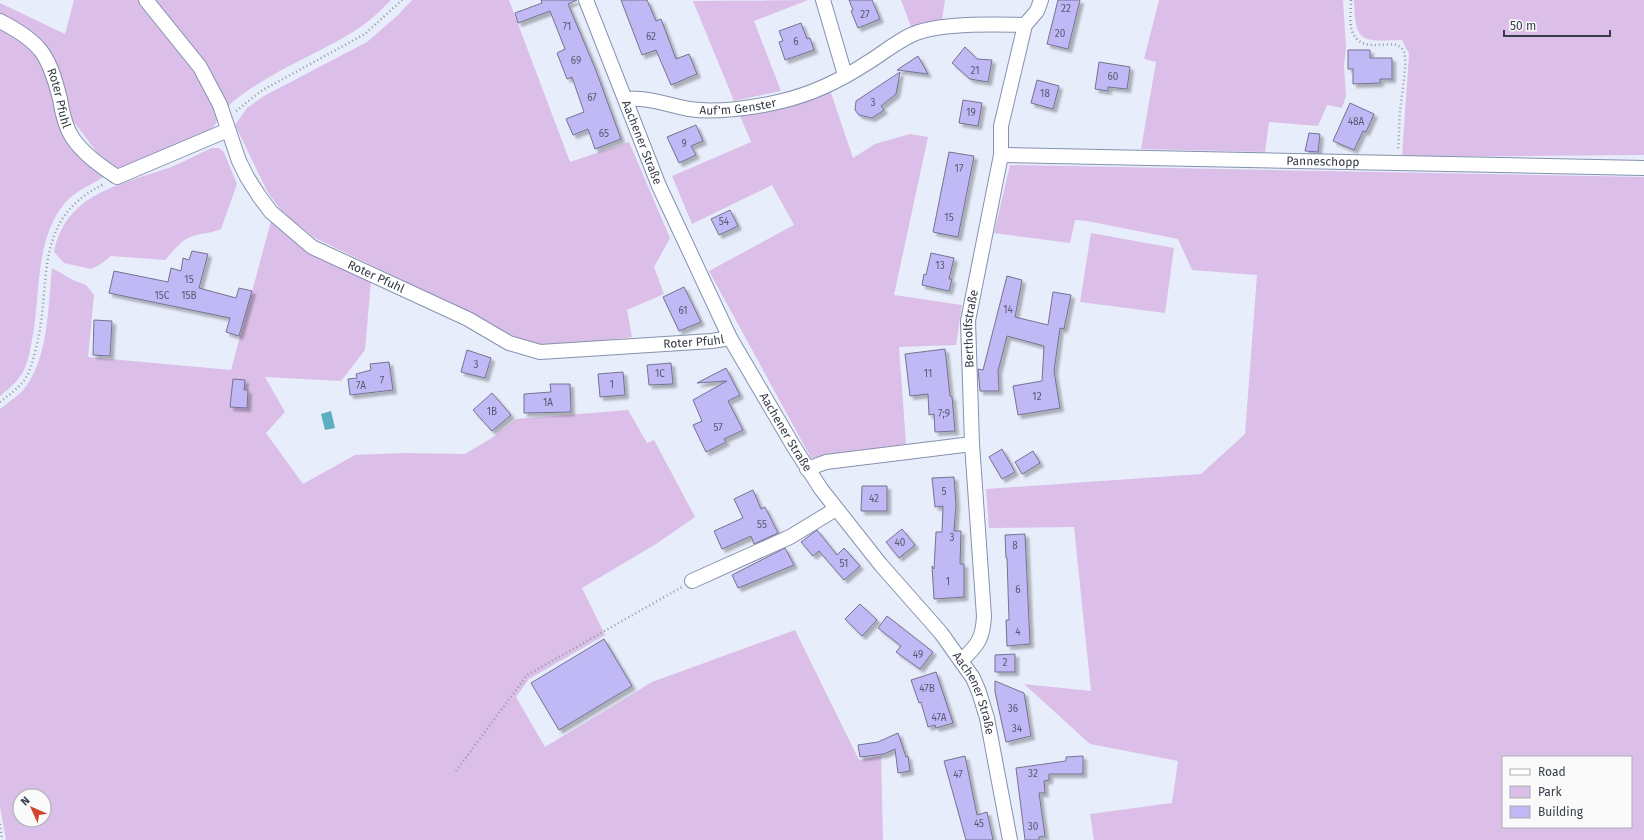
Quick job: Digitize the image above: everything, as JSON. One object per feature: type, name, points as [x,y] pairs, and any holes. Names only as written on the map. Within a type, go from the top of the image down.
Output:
[{"type":"street","name":"Roter Pfuhl","points":[[146,0],[200,66],[220,105],[244,172],[259,196],[271,212],[312,247],[468,319],[509,343],[540,352],[712,341],[730,338]]},
{"type":"street","name":"Aachener Straße","points":[[586,0],[659,186],[730,338],[807,469],[836,509],[962,660],[980,692],[987,718],[1010,840]]},
{"type":"street","points":[[823,0],[845,75]]},
{"type":"street","name":"Bertholfstraße","points":[[962,660],[978,643],[983,631],[984,616],[972,444],[968,321],[1001,155],[1001,126],[1025,25],[1037,11],[1041,0]]},
{"type":"street","name":"Roter Pfuhl","points":[[0,21],[19,30],[43,52],[54,75],[64,121],[72,137],[94,160],[117,177]]},
{"type":"street","name":"Auf'm Genster","points":[[626,99],[655,100],[687,108],[721,110],[780,102],[811,92],[845,75],[866,64],[901,41],[919,32],[955,27],[1025,25]]},
{"type":"street","points":[[117,177],[226,125]]},
{"type":"street","name":"Panneschopp","points":[[1001,155],[1644,168]]},
{"type":"street","points":[[807,469],[826,462],[972,444]]},
{"type":"street","points":[[692,581],[790,537],[836,509]]},
{"type":"path","points":[[226,125],[261,91],[365,34],[402,0]]},
{"type":"path","points":[[1350,0],[1351,30],[1357,40],[1364,45],[1390,44],[1399,47],[1404,51],[1405,60],[1397,163]]},
{"type":"path","points":[[0,402],[13,392],[24,380],[31,367],[39,337],[45,276],[51,243],[63,215],[88,191],[117,177]]},
{"type":"path","points":[[456,771],[527,675],[692,581]]},
{"type":"path","points":[[0,824],[2,840]]},
{"type":"green space","points":[[74,0],[139,0],[186,56],[207,89],[214,104],[217,117],[217,121],[213,128],[120,172],[98,154],[71,118],[57,70],[0,17],[0,3],[65,34]]},
{"type":"green space","points":[[153,0],[391,0],[359,28],[258,84],[227,107]]},
{"type":"green space","points":[[412,0],[509,0],[570,162],[629,142],[670,238],[654,267],[664,294],[627,310],[632,337],[544,348],[513,339],[472,314],[315,238],[285,215],[268,193],[235,125],[247,108],[264,96],[367,42],[397,16]]},
{"type":"green space","points":[[808,0],[754,21],[781,91],[734,101],[693,1]]},
{"type":"green space","points":[[901,0],[945,0],[942,20],[911,27]]},
{"type":"green space","points":[[1159,0],[1343,0],[1346,48],[1344,66],[1346,96],[1342,108],[1327,105],[1318,126],[1269,122],[1265,152],[1141,149],[1156,62],[1144,59]]},
{"type":"green space","points":[[1354,0],[1644,0],[1644,155],[1402,157],[1409,54],[1402,40],[1377,40],[1363,37],[1356,25]]},
{"type":"green space","points":[[0,26],[43,57],[60,122],[105,176],[79,191],[69,199],[55,217],[48,233],[43,251],[35,323],[28,360],[18,379],[0,396]]},
{"type":"green space","points":[[830,90],[853,158],[875,144],[910,134],[928,137],[894,295],[962,305],[956,345],[899,347],[906,444],[811,458],[709,271],[794,225],[772,185],[692,224],[672,176],[751,142],[740,116],[785,108]]},
{"type":"green space","points":[[212,148],[219,148],[224,152],[237,184],[221,229],[197,235],[185,240],[165,260],[111,256],[101,264],[91,269],[64,263],[54,252],[60,233],[69,218],[94,196],[110,188],[168,168]]},
{"type":"green space","points":[[1010,165],[1644,177],[1644,840],[1094,840],[1090,814],[1172,803],[1178,761],[1090,744],[1024,684],[1091,691],[1074,527],[989,528],[986,489],[1201,474],[1245,434],[1257,275],[1192,270],[1178,239],[1087,221],[1075,220],[1070,243],[994,233]]},
{"type":"green space","points":[[271,221],[304,249],[371,281],[365,350],[341,381],[265,377],[285,412],[266,433],[303,484],[355,455],[404,453],[465,454],[495,436],[516,419],[628,410],[647,443],[654,440],[695,517],[656,544],[582,588],[605,635],[529,679],[516,697],[545,747],[652,682],[795,630],[859,760],[881,756],[883,840],[6,840],[0,807],[0,409],[23,390],[36,369],[44,341],[52,268],[73,280],[86,285],[94,295],[88,357],[231,370]]},
{"type":"green space","points":[[1091,233],[1174,248],[1165,313],[1080,302]]},
{"type":"water","points":[[331,411],[335,428],[325,430],[321,414]]},
{"type":"building","points":[[541,0],[577,0],[568,4],[595,68],[621,139],[595,149],[588,129],[573,135],[566,119],[584,112],[572,77],[567,79],[557,53],[565,49],[550,11],[518,23],[515,13],[542,3]]},
{"type":"building","points":[[621,0],[647,0],[656,21],[661,19],[676,59],[689,54],[697,74],[671,85],[656,50],[642,55]]},
{"type":"building","points":[[849,0],[872,0],[880,19],[858,28],[851,11],[853,10]]},
{"type":"building","points":[[1058,0],[1080,0],[1068,49],[1047,44]]},
{"type":"building","points":[[801,23],[807,39],[810,38],[814,50],[785,60],[779,42],[783,41],[779,31]]},
{"type":"building","points":[[965,47],[977,59],[992,60],[988,82],[970,79],[952,63]]},
{"type":"building","points":[[1348,50],[1370,50],[1370,58],[1392,58],[1392,79],[1380,79],[1380,83],[1353,84],[1353,69],[1348,69]]},
{"type":"building","points":[[918,56],[928,74],[897,70]]},
{"type":"building","points":[[1099,62],[1130,67],[1127,89],[1108,87],[1108,91],[1095,89]]},
{"type":"building","points":[[900,72],[896,94],[881,106],[884,110],[872,118],[859,115],[855,110],[856,101]]},
{"type":"building","points":[[1037,80],[1059,86],[1053,109],[1031,103]]},
{"type":"building","points":[[963,100],[982,103],[978,126],[959,123]]},
{"type":"building","points":[[1350,103],[1374,114],[1366,132],[1363,131],[1354,150],[1333,141]]},
{"type":"building","points":[[696,125],[703,141],[691,146],[696,155],[679,163],[667,137]]},
{"type":"building","points":[[1309,133],[1320,134],[1318,152],[1305,151]]},
{"type":"building","points":[[949,152],[974,156],[958,237],[933,232]]},
{"type":"building","points":[[730,210],[738,226],[719,235],[711,219]]},
{"type":"building","points":[[192,251],[208,254],[199,288],[236,298],[239,288],[252,291],[239,336],[226,332],[230,318],[109,293],[114,271],[168,282],[171,268],[181,271],[183,258],[189,260]]},
{"type":"building","points":[[931,253],[954,258],[949,279],[952,279],[949,291],[922,285]]},
{"type":"building","points":[[1007,276],[1022,280],[1015,317],[1048,325],[1053,292],[1071,295],[1064,329],[1060,328],[1054,371],[1060,408],[1018,415],[1013,386],[1042,381],[1044,346],[1007,336],[998,371],[999,391],[980,391],[978,369],[983,370]]},
{"type":"building","points":[[684,287],[701,322],[679,331],[663,297]]},
{"type":"building","points":[[94,320],[112,321],[110,356],[93,355]]},
{"type":"building","points":[[945,349],[955,431],[935,432],[934,414],[929,415],[928,394],[910,396],[905,354]]},
{"type":"building","points":[[467,350],[491,358],[485,378],[461,372]]},
{"type":"building","points":[[389,362],[393,390],[350,395],[348,379],[357,378],[356,374],[371,370],[370,364]]},
{"type":"building","points":[[671,363],[673,384],[649,385],[647,365]]},
{"type":"building","points":[[726,368],[740,395],[728,401],[743,430],[724,439],[726,442],[706,452],[693,425],[702,421],[693,400],[727,381],[697,383]]},
{"type":"building","points":[[623,372],[625,395],[600,397],[598,374]]},
{"type":"building","points":[[233,379],[245,380],[244,390],[248,390],[247,408],[230,407]]},
{"type":"building","points":[[550,384],[570,384],[571,412],[524,413],[524,394],[551,392]]},
{"type":"building","points":[[492,393],[511,415],[492,431],[473,410]]},
{"type":"building","points":[[1002,449],[1015,472],[1002,479],[989,457]]},
{"type":"building","points":[[1033,451],[1040,463],[1022,474],[1015,462]]},
{"type":"building","points":[[954,477],[956,505],[954,531],[961,531],[960,564],[964,564],[964,597],[934,599],[932,566],[934,569],[936,532],[942,532],[943,506],[935,507],[932,478]]},
{"type":"building","points":[[862,486],[887,486],[887,511],[861,511]]},
{"type":"building","points":[[753,490],[761,509],[765,507],[778,533],[754,544],[751,536],[722,549],[714,531],[743,518],[734,499]]},
{"type":"building","points":[[902,529],[915,545],[899,558],[886,542]]},
{"type":"building","points":[[817,530],[837,555],[844,548],[860,566],[844,580],[819,551],[813,556],[801,542]]},
{"type":"building","points":[[1025,534],[1030,644],[1007,646],[1006,620],[1009,620],[1005,535]]},
{"type":"building","points":[[785,548],[794,565],[738,588],[732,575]]},
{"type":"building","points":[[860,604],[877,620],[862,636],[845,619]]},
{"type":"building","points":[[887,616],[933,652],[920,669],[896,652],[901,646],[878,628]]},
{"type":"building","points":[[604,639],[632,686],[559,730],[531,683]]},
{"type":"building","points":[[1015,654],[1015,672],[995,672],[995,655]]},
{"type":"building","points":[[936,672],[953,723],[936,728],[935,725],[928,727],[921,702],[919,703],[911,680]]},
{"type":"building","points":[[995,681],[1024,693],[1031,736],[1006,742],[995,692]]},
{"type":"building","points":[[898,733],[906,757],[908,756],[910,771],[898,773],[895,749],[884,754],[860,757],[858,745],[878,742]]},
{"type":"building","points":[[965,756],[977,815],[987,812],[993,840],[966,840],[944,761]]},
{"type":"building","points":[[1083,756],[1083,774],[1049,774],[1049,780],[1044,781],[1045,793],[1039,793],[1045,836],[1039,837],[1039,840],[1025,840],[1016,768],[1066,761],[1066,757]]}]
